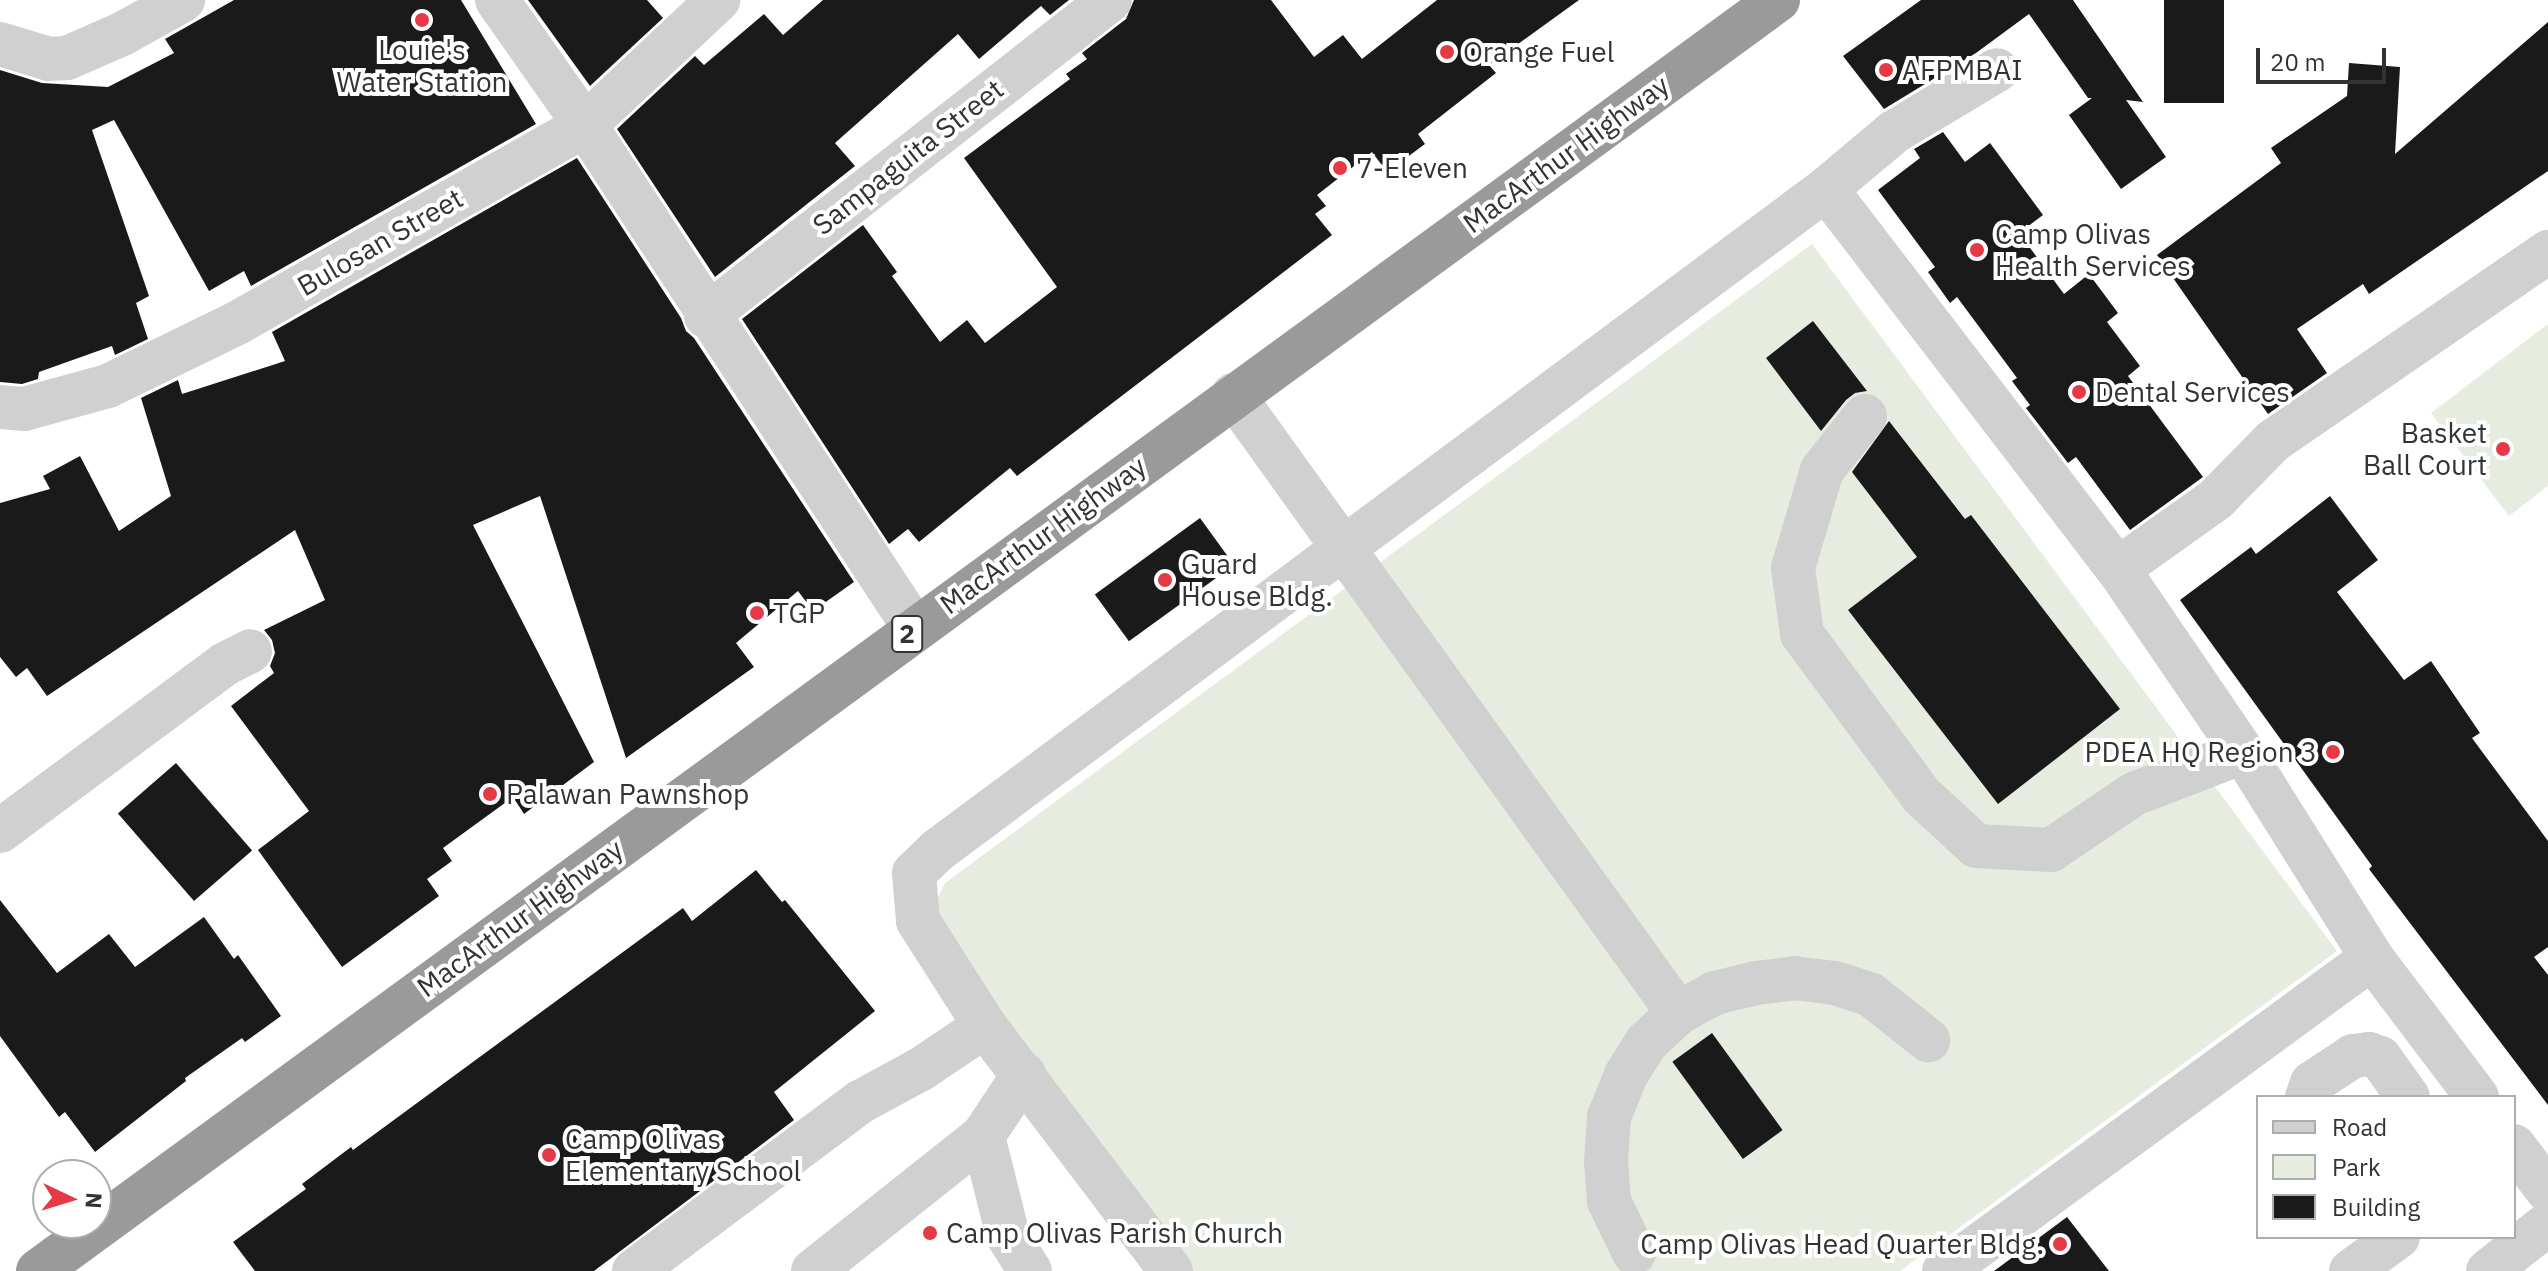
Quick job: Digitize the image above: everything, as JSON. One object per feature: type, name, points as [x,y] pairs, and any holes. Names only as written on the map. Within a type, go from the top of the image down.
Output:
[{"type":"highway","name":"MacArthur Highway","points":[[38,1271],[1233,395],[1778,0]]},
{"type":"street","points":[[0,44],[49,59],[67,58],[122,34],[183,0]]},
{"type":"street","points":[[497,0],[585,125],[706,316],[915,629]]},
{"type":"street","name":"Bulosan Street","points":[[0,407],[24,409],[68,399],[150,367],[237,323],[585,125],[718,0]]},
{"type":"street","name":"Sampaguita Street","points":[[706,316],[1110,0]]},
{"type":"street","points":[[1171,1271],[985,1026],[918,921],[914,873],[938,850],[1826,189],[1894,132],[1997,70]]},
{"type":"street","points":[[1826,189],[2118,569],[2243,752],[2372,958],[2475,1095]]},
{"type":"street","points":[[2118,569],[2216,499],[2273,441],[2548,252]]},
{"type":"street","points":[[1233,395],[1678,1013]]},
{"type":"street","points":[[1865,416],[1822,470],[1793,568],[1802,634],[1921,795],[1976,846],[2051,850],[2134,794],[2243,752]]},
{"type":"street","points":[[0,831],[225,664],[250,651]]},
{"type":"street","points":[[1944,1271],[2372,958]]},
{"type":"street","points":[[1634,1253],[1609,1201],[1606,1161],[1609,1117],[1626,1075],[1646,1043],[1678,1013],[1715,993],[1794,978],[1835,983],[1871,995],[1928,1040]]},
{"type":"street","points":[[634,1271],[860,1102],[921,1069],[985,1026]]},
{"type":"street","points":[[2308,1095],[2312,1083],[2353,1056],[2369,1054],[2380,1058],[2407,1095]]},
{"type":"street","points":[[813,1271],[983,1136],[1024,1074]]},
{"type":"street","points":[[983,1136],[1008,1236],[1030,1271]]},
{"type":"street","points":[[2516,1149],[2548,1191]]},
{"type":"street","points":[[2488,1271],[2548,1224]]},
{"type":"street","points":[[2351,1271],[2392,1248]]},
{"type":"green space","points":[[1812,244],[2337,951],[1900,1271],[1180,1271],[932,935],[933,907],[945,883]]},
{"type":"green space","name":"Basket Ball Court","points":[[2548,324],[2548,486],[2509,516],[2431,413]]},
{"type":"building","points":[[234,0],[461,0],[536,124],[251,286],[244,271],[209,291],[114,120],[92,130],[149,296],[136,303],[148,339],[115,355],[112,346],[39,372],[38,379],[22,384],[0,382],[0,70],[42,83],[108,87],[174,53],[165,39]]},
{"type":"building","points":[[528,0],[647,0],[663,18],[590,86]]},
{"type":"building","points":[[823,0],[1069,0],[1050,15],[1041,6],[979,59],[958,34],[835,143],[855,166],[715,277],[617,129],[695,56],[704,65],[764,14],[783,35]]},
{"type":"building","points":[[1134,0],[1271,0],[1314,57],[1343,35],[1362,59],[1437,0],[1579,0],[1489,65],[1496,73],[1418,134],[1425,144],[1387,172],[1372,152],[1317,195],[1326,206],[1315,214],[1332,235],[1017,476],[1010,468],[919,542],[908,529],[889,544],[742,319],[863,225],[897,272],[892,276],[940,342],[967,320],[985,343],[1057,287],[964,158],[1070,79],[1066,74],[1087,59],[1082,53],[1126,19]]},
{"type":"building","points":[[1921,0],[2073,0],[2143,102],[2126,100],[2166,157],[2121,189],[2069,115],[2092,98],[2088,98],[2029,14],[1976,53],[1884,109],[1843,56]]},
{"type":"building","points":[[2164,0],[2224,0],[2224,103],[2164,103]]},
{"type":"building","points":[[2548,22],[2548,171],[2369,294],[2363,284],[2297,329],[2327,373],[2268,414],[2157,255],[2281,163],[2271,148],[2347,96],[2349,63],[2400,67],[2395,154]]},
{"type":"building","points":[[1943,132],[1965,162],[1990,143],[2043,215],[2019,233],[2064,294],[2089,274],[2118,313],[2107,322],[2140,366],[2128,376],[2203,477],[2130,530],[2076,457],[2068,463],[2026,408],[2030,405],[2012,381],[2017,378],[1957,297],[1950,303],[1928,272],[1935,267],[1878,190],[1920,158],[1914,149]]},
{"type":"building","points":[[577,158],[681,318],[686,331],[694,338],[854,582],[813,611],[798,591],[736,643],[754,667],[626,758],[540,496],[473,525],[594,762],[524,814],[513,797],[443,848],[452,861],[427,879],[439,896],[342,967],[258,850],[309,811],[231,706],[274,673],[270,666],[275,653],[272,640],[264,630],[325,600],[295,530],[47,696],[27,668],[16,677],[0,657],[0,503],[50,489],[43,476],[80,456],[119,531],[171,496],[141,398],[178,380],[182,394],[285,361],[272,332]]},
{"type":"building","points":[[1813,321],[1867,391],[1855,393],[1846,400],[1821,431],[1766,358]]},
{"type":"building","points":[[1889,421],[1965,519],[1971,515],[2120,709],[1998,804],[1848,610],[1917,557],[1852,472]]},
{"type":"building","points":[[2330,496],[2378,560],[2337,592],[2404,680],[2431,661],[2480,733],[2472,738],[2548,841],[2548,947],[2534,957],[2548,975],[2548,1105],[2369,869],[2372,866],[2180,600],[2251,547],[2256,554]]},
{"type":"building","name":"Guard House Bldg.","points":[[1200,518],[1234,565],[1129,641],[1095,594]]},
{"type":"building","points":[[176,763],[252,851],[194,901],[118,814]]},
{"type":"building","name":"Camp Olivas Elementary School","points":[[756,870],[782,902],[785,900],[875,1011],[774,1092],[794,1120],[594,1271],[255,1271],[233,1242],[306,1189],[302,1184],[351,1147],[353,1150],[683,908],[692,921]]},
{"type":"building","points":[[0,900],[57,973],[109,934],[135,967],[204,917],[234,959],[238,955],[281,1016],[245,1042],[242,1038],[185,1078],[186,1081],[95,1152],[65,1112],[59,1117],[0,1036]]},
{"type":"building","points":[[1712,1033],[1783,1130],[1743,1159],[1672,1062]]},
{"type":"building","name":"Camp Olivas Head Quarter Bldg.","points":[[2067,1217],[2109,1271],[1994,1271]]},
{"type":"place","name":"Louie's Water Station","points":[[422,20]]},
{"type":"place","name":"Orange Fuel","points":[[1447,52]]},
{"type":"place","name":"AFPMBAI","points":[[1886,70]]},
{"type":"place","name":"7-Eleven","points":[[1340,168]]},
{"type":"place","name":"Camp Olivas Health Services","points":[[1977,250]]},
{"type":"place","name":"Dental Services","points":[[2079,392]]},
{"type":"place","name":"Basket Ball Court","points":[[2503,449]]},
{"type":"place","name":"Guard House Bldg.","points":[[1165,580]]},
{"type":"place","name":"TGP","points":[[757,613]]},
{"type":"place","name":"PDEA HQ Region 3","points":[[2333,752]]},
{"type":"place","name":"Palawan Pawnshop","points":[[490,794]]},
{"type":"place","name":"Camp Olivas Elementary School","points":[[549,1155]]},
{"type":"place","name":"Camp Olivas Parish Church","points":[[930,1233]]},
{"type":"place","name":"Camp Olivas Head Quarter Bldg.","points":[[2060,1244]]}]
